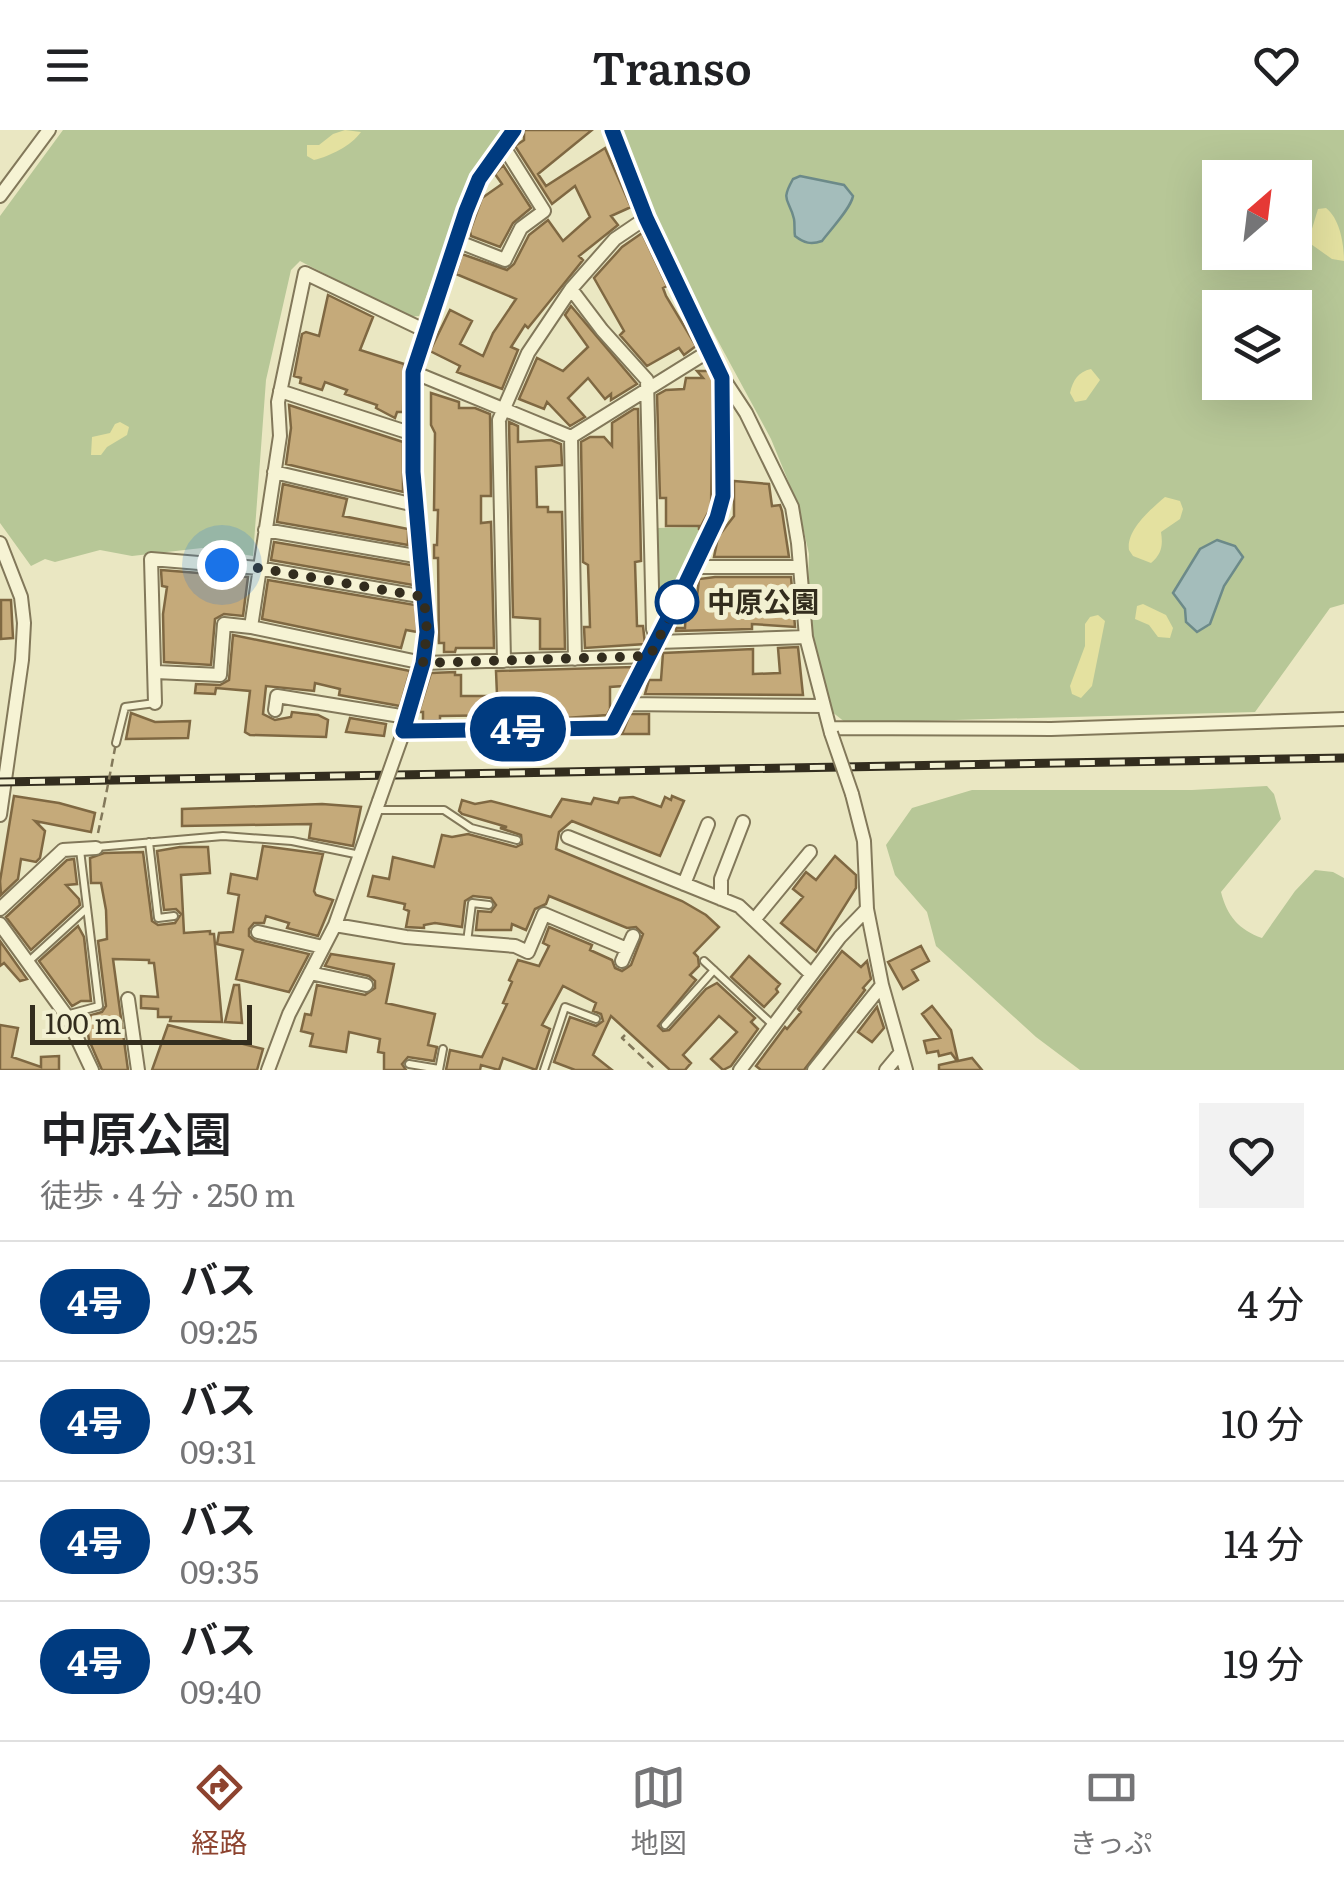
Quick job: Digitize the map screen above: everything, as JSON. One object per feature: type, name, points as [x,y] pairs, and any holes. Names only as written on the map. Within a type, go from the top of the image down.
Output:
[{"type":"street","points":[[0,196],[49,130]]},
{"type":"street","points":[[268,1070],[289,1014],[334,926],[404,729],[423,663],[427,632],[415,505],[413,372],[454,240],[479,179],[514,130]]},
{"type":"street","points":[[612,130],[646,218],[722,378],[746,413],[792,507],[806,638],[864,841],[868,909],[882,985],[906,1070]]},
{"type":"street","points":[[454,240],[505,260],[521,228],[544,211],[502,144]]},
{"type":"street","points":[[504,661],[500,420],[528,354],[572,289],[615,238],[646,218]]},
{"type":"street","points":[[250,628],[280,436],[280,391],[305,273],[426,331]]},
{"type":"street","points":[[572,289],[647,380],[653,630],[658,642]]},
{"type":"street","points":[[571,437],[710,351]]},
{"type":"street","points":[[413,372],[571,437]]},
{"type":"street","points":[[272,700],[404,729],[612,728],[658,642],[721,508],[722,378]]},
{"type":"street","points":[[280,391],[412,434]]},
{"type":"street","points":[[571,437],[575,659]]},
{"type":"street","points":[[274,472],[415,505]]},
{"type":"street","points":[[265,530],[421,557]]},
{"type":"street","points":[[0,543],[21,597],[24,623],[0,815]]},
{"type":"street","points":[[155,704],[152,560],[258,568],[424,597]]},
{"type":"street","points":[[694,567],[799,567]]},
{"type":"street","points":[[156,672],[220,675],[224,624],[423,663],[650,656]]},
{"type":"street","points":[[658,642],[806,638]]},
{"type":"street","points":[[624,704],[823,706]]},
{"type":"street","points":[[830,730],[1344,719]]},
{"type":"street","points":[[721,899],[721,879],[744,822]]},
{"type":"street","points":[[684,884],[708,824]]},
{"type":"street","points":[[568,837],[740,906],[811,974]]},
{"type":"street","points":[[0,910],[63,850],[96,848]]},
{"type":"street","points":[[754,920],[810,852]]},
{"type":"street","points":[[740,1070],[811,974],[868,909]]},
{"type":"street","points":[[334,926],[467,944],[515,946],[528,952],[544,914],[627,949]]},
{"type":"street","points":[[0,924],[66,1015],[92,1070]]},
{"type":"street","points":[[258,932],[323,948]]},
{"type":"street","points":[[310,973],[366,986]]},
{"type":"street","points":[[814,1070],[882,985]]},
{"type":"street","points":[[128,999],[138,1070]]},
{"type":"street","points":[[886,1070],[901,1052]]},
{"type":"lane","points":[[116,743],[125,706],[155,704]]},
{"type":"lane","points":[[377,806],[444,810],[470,828],[517,840]]},
{"type":"lane","points":[[96,848],[223,836],[292,841],[360,855]]},
{"type":"lane","points":[[149,842],[158,918],[174,916]]},
{"type":"lane","points":[[66,1015],[99,1006],[80,849]]},
{"type":"lane","points":[[467,944],[472,903],[489,905]]},
{"type":"lane","points":[[28,962],[86,909]]},
{"type":"lane","points":[[704,961],[772,1024]]},
{"type":"lane","points":[[666,1025],[714,970]]},
{"type":"lane","points":[[544,1070],[565,1007],[596,1019]]},
{"type":"lane","points":[[409,1064],[439,1070],[443,1049]]},
{"type":"path","points":[[100,824],[116,743]]},
{"type":"path","points":[[624,1035],[622,1038],[656,1070]]},
{"type":"green space","points":[[63,130],[502,130],[466,197],[419,316],[408,317],[300,261],[291,270],[266,380],[253,556],[202,548],[132,556],[100,550],[55,562],[45,559],[31,566],[0,523],[0,216]]},
{"type":"green space","points":[[623,130],[1344,130],[1344,604],[1330,608],[1255,712],[846,723],[831,711],[807,610],[809,554],[798,505],[771,439],[672,256]]},
{"type":"green space","name":"中原公園","points":[[708,527],[663,619],[660,619],[656,528]]},
{"type":"green space","points":[[1267,786],[1274,794],[1281,819],[1221,892],[1235,921],[1262,938],[1315,870],[1344,878],[1344,1070],[1080,1070],[1036,1037],[936,946],[927,912],[895,875],[886,845],[912,808],[972,790]]},
{"type":"sand","points":[[345,130],[361,132],[333,153],[314,160],[307,156],[307,145],[319,145]]},
{"type":"sand","points":[[1326,208],[1338,225],[1344,261],[1332,259],[1312,245],[1318,209]]},
{"type":"sand","points":[[1091,369],[1100,380],[1086,400],[1075,402],[1070,393],[1073,384],[1079,374]]},
{"type":"sand","points":[[120,422],[129,427],[127,435],[101,455],[91,455],[92,437],[110,433]]},
{"type":"sand","points":[[1165,497],[1180,501],[1183,509],[1180,519],[1161,532],[1161,549],[1151,563],[1133,556],[1129,542],[1141,520]]},
{"type":"sand","points":[[1143,604],[1166,615],[1173,628],[1170,638],[1158,637],[1149,625],[1135,619],[1137,606]]},
{"type":"sand","points":[[1098,615],[1105,621],[1092,686],[1081,698],[1072,694],[1070,686],[1085,646],[1085,624]]},
{"type":"water","points":[[800,176],[844,185],[853,196],[822,241],[808,243],[795,236],[786,196],[793,179]]},
{"type":"water","points":[[1217,540],[1235,546],[1243,557],[1224,586],[1210,624],[1197,632],[1186,622],[1185,609],[1173,593],[1200,549]]},
{"type":"building","points":[[524,130],[592,130],[538,174],[546,186],[605,148],[631,207],[611,216],[618,225],[579,256],[583,260],[528,328],[525,325],[511,347],[518,350],[502,389],[457,372],[460,366],[430,351],[450,310],[472,321],[460,344],[483,356],[516,299],[456,274],[462,254],[507,270],[529,235],[548,220],[563,241],[590,217],[575,186],[552,204],[515,146],[524,140]]},
{"type":"building","points":[[503,165],[531,208],[513,223],[500,247],[471,236],[470,231],[482,198],[502,184],[495,174]]},
{"type":"building","points":[[642,233],[667,286],[663,288],[666,296],[696,346],[684,355],[679,348],[647,366],[620,335],[624,331],[594,278],[622,247]]},
{"type":"building","points":[[328,295],[373,317],[360,350],[404,364],[403,412],[397,412],[395,418],[376,408],[377,405],[345,394],[347,390],[325,382],[322,390],[300,383],[301,378],[294,376],[302,334],[319,336]]},
{"type":"building","points":[[571,306],[637,384],[611,400],[611,394],[605,399],[588,378],[568,398],[585,417],[570,426],[547,402],[544,409],[519,399],[537,358],[563,371],[588,347],[565,315]]},
{"type":"building","points":[[697,371],[709,371],[713,380],[711,507],[699,530],[699,526],[666,526],[666,498],[660,498],[657,395],[684,389],[686,378],[703,378]]},
{"type":"building","points":[[431,393],[459,402],[459,408],[475,408],[490,414],[491,496],[481,496],[481,523],[491,522],[494,648],[456,648],[455,652],[444,652],[444,643],[439,643],[438,558],[434,558],[438,510],[434,510]]},
{"type":"building","points":[[289,405],[403,442],[403,492],[286,464],[291,428]]},
{"type":"building","points":[[638,409],[641,561],[635,562],[637,626],[643,626],[645,644],[585,648],[584,627],[590,627],[588,565],[583,562],[581,442],[604,437],[612,446],[612,423]]},
{"type":"building","points":[[509,422],[518,426],[518,442],[551,440],[561,444],[562,465],[536,467],[537,507],[562,512],[565,649],[540,649],[540,619],[513,617]]},
{"type":"building","points":[[734,481],[769,484],[772,506],[780,505],[782,511],[789,557],[714,557],[718,537],[734,516]]},
{"type":"building","points":[[283,484],[347,499],[343,516],[408,529],[408,545],[277,522]]},
{"type":"building","points":[[274,542],[411,565],[413,585],[271,560]]},
{"type":"building","points":[[161,570],[248,577],[243,616],[224,614],[215,619],[211,665],[164,662],[167,587],[162,586]]},
{"type":"building","points":[[791,577],[795,627],[752,624],[752,629],[676,631],[685,628],[686,607],[696,606],[699,579]]},
{"type":"building","points":[[268,580],[415,605],[417,632],[406,630],[401,648],[262,619]]},
{"type":"building","points":[[1,600],[11,600],[13,638],[1,639]]},
{"type":"building","points":[[233,635],[410,671],[400,706],[339,695],[340,689],[315,683],[314,691],[266,686],[263,714],[275,720],[291,717],[292,712],[318,715],[328,720],[326,737],[250,735],[245,732],[250,691],[216,688],[215,694],[195,693],[196,684],[220,685],[229,680]]},
{"type":"building","points":[[798,647],[803,695],[645,694],[649,680],[661,680],[663,653],[753,649],[753,674],[780,673],[778,648]]},
{"type":"building","points":[[633,667],[623,686],[610,687],[607,715],[552,719],[519,715],[440,716],[440,720],[423,721],[423,712],[419,712],[431,673],[461,675],[461,696],[489,696],[497,695],[496,671]]},
{"type":"building","points":[[131,713],[155,722],[190,721],[188,738],[126,739]]},
{"type":"building","points":[[630,714],[649,714],[649,734],[622,734]]},
{"type":"building","points":[[350,718],[386,724],[384,736],[346,732]]},
{"type":"building","points":[[14,796],[95,813],[91,832],[35,821],[45,831],[40,858],[36,862],[21,859],[18,879],[1,895],[0,881]]},
{"type":"building","points":[[672,796],[684,801],[660,856],[572,821],[559,832],[556,849],[682,901],[719,927],[694,953],[699,966],[690,975],[696,980],[658,1026],[669,1030],[706,989],[717,983],[755,1018],[751,1022],[758,1029],[731,1066],[723,1070],[711,1059],[737,1032],[719,1016],[683,1055],[691,1063],[685,1070],[670,1070],[611,1016],[593,1055],[612,1070],[575,1070],[554,1062],[570,1017],[596,1026],[603,1021],[601,1014],[593,1011],[596,1003],[563,986],[542,1025],[550,1029],[536,1070],[503,1058],[499,1070],[481,1065],[480,1070],[446,1070],[450,1050],[482,1057],[507,1004],[503,1003],[518,960],[539,966],[549,946],[543,943],[549,927],[592,945],[590,950],[612,960],[615,968],[622,971],[631,965],[643,934],[636,927],[627,928],[549,896],[546,904],[535,909],[526,930],[512,924],[511,930],[476,930],[478,911],[491,912],[496,905],[491,898],[473,896],[465,901],[462,927],[435,923],[424,928],[406,927],[409,911],[404,909],[405,904],[368,896],[373,876],[389,879],[393,857],[434,867],[442,835],[468,834],[516,847],[522,844],[521,835],[500,828],[507,827],[462,814],[462,800],[475,804],[491,801],[551,817],[562,799],[591,804],[594,798],[618,803],[620,798],[633,797],[661,807],[665,797],[671,800]]},
{"type":"building","points":[[322,804],[361,807],[353,846],[309,838],[311,824],[182,826],[182,809]]},
{"type":"building","points":[[263,846],[323,854],[314,891],[333,900],[318,936],[287,928],[289,923],[266,916],[264,923],[254,923],[249,929],[249,936],[255,941],[309,954],[289,992],[236,979],[243,950],[217,944],[219,933],[233,932],[239,895],[228,893],[231,874],[257,879]]},
{"type":"building","points":[[208,847],[210,873],[181,875],[184,933],[214,934],[222,1022],[170,1021],[171,1017],[158,1017],[158,1009],[141,1008],[141,996],[158,997],[154,963],[113,959],[128,1070],[102,1070],[89,1040],[85,1017],[102,1012],[106,1006],[98,941],[107,939],[106,910],[101,883],[91,883],[90,858],[104,853],[143,852],[152,921],[158,925],[175,923],[181,914],[176,909],[164,910],[157,851]]},
{"type":"building","points":[[835,856],[856,875],[856,888],[816,952],[781,923],[803,897],[793,889],[806,872],[816,880]]},
{"type":"building","points":[[74,859],[77,884],[66,885],[80,905],[31,950],[6,917],[67,860]]},
{"type":"building","points":[[78,926],[84,937],[91,1001],[72,1006],[39,961]]},
{"type":"building","points":[[0,941],[27,979],[20,981],[4,963],[0,966]]},
{"type":"building","points":[[921,946],[929,961],[912,970],[918,980],[903,989],[888,962]]},
{"type":"building","points":[[842,951],[861,967],[867,961],[871,979],[865,990],[804,1070],[761,1070],[756,1066],[801,1012],[798,1009]]},
{"type":"building","points":[[331,954],[394,964],[386,1003],[435,1014],[428,1045],[437,1047],[434,1061],[408,1057],[402,1064],[406,1070],[384,1070],[384,1053],[378,1052],[380,1039],[349,1032],[346,1052],[310,1046],[313,1034],[301,1031],[305,1014],[311,1015],[317,985],[365,995],[375,988],[375,981],[369,976],[325,966]]},
{"type":"building","points":[[749,956],[780,984],[764,1007],[731,977]]},
{"type":"building","points":[[234,985],[239,985],[242,1023],[225,1022]]},
{"type":"building","points":[[932,1006],[951,1030],[958,1061],[972,1058],[982,1070],[939,1070],[939,1065],[957,1061],[951,1053],[927,1053],[924,1041],[940,1038],[922,1014]]},
{"type":"building","points":[[877,1007],[884,1028],[872,1042],[858,1032]]},
{"type":"building","points":[[0,1025],[18,1028],[12,1057],[41,1067],[41,1057],[59,1056],[59,1070],[0,1070]]},
{"type":"building","points":[[168,1025],[263,1049],[257,1070],[152,1070]]},
{"type":"railway","points":[[0,782],[1344,758]]},
{"type":"bus line","name":"4号","points":[[514,130],[479,179],[440,280],[413,372],[413,472],[427,632],[423,663],[403,731],[612,728],[658,642],[721,508],[722,378],[646,218],[612,130]]},
{"type":"place","name":"中原公園","points":[[677,602]]},
{"type":"route","points":[[222,565],[424,597],[427,632],[423,663],[650,656],[677,602]]}]
